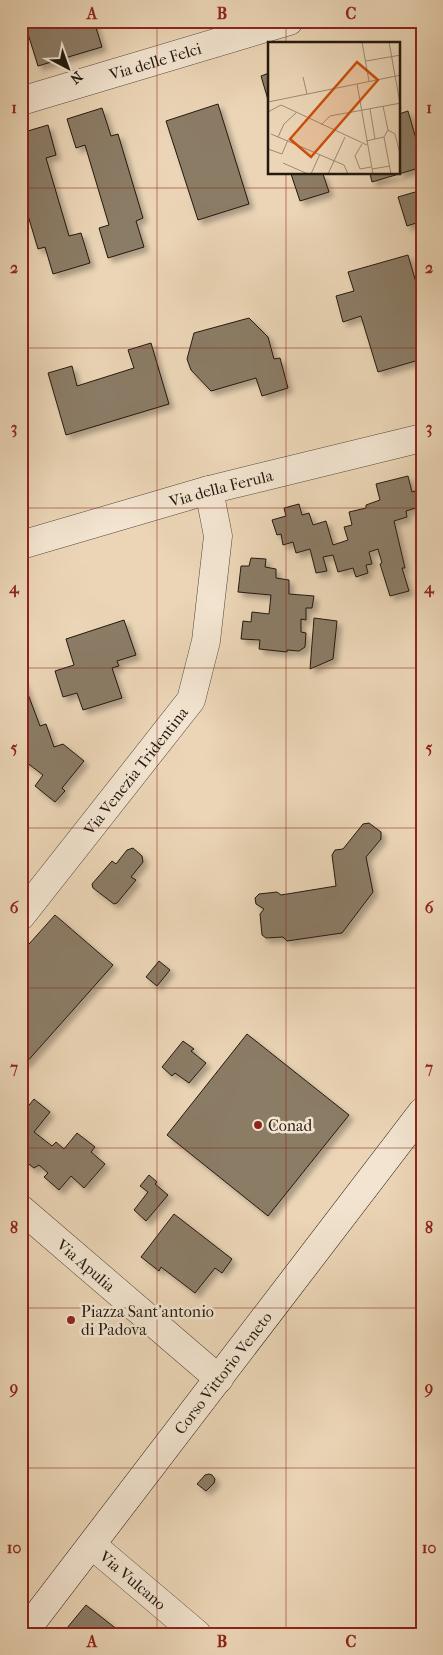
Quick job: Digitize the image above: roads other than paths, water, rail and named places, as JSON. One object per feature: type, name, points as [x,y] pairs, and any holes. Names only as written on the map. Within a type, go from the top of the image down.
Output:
[{"type":"street","name":"Via delle Felci","points":[[21,101],[289,21]]},
{"type":"street","name":"Via della Ferula","points":[[21,545],[209,490],[422,438]]},
{"type":"street","name":"Via Venezia Tridentina","points":[[21,916],[192,700],[206,642],[218,536],[209,490]]},
{"type":"street","name":"Corso Vittorio Veneto","points":[[23,1634],[422,1112]]},
{"type":"street","name":"Via Apulia","points":[[21,1210],[219,1379]]},
{"type":"street","name":"Via Vulcano","points":[[92,1545],[197,1634]]},
{"type":"place","name":"Conad","points":[[258,1125]]},
{"type":"place","name":"Piazza Sant'antonio di Padova","points":[[71,1320]]}]
